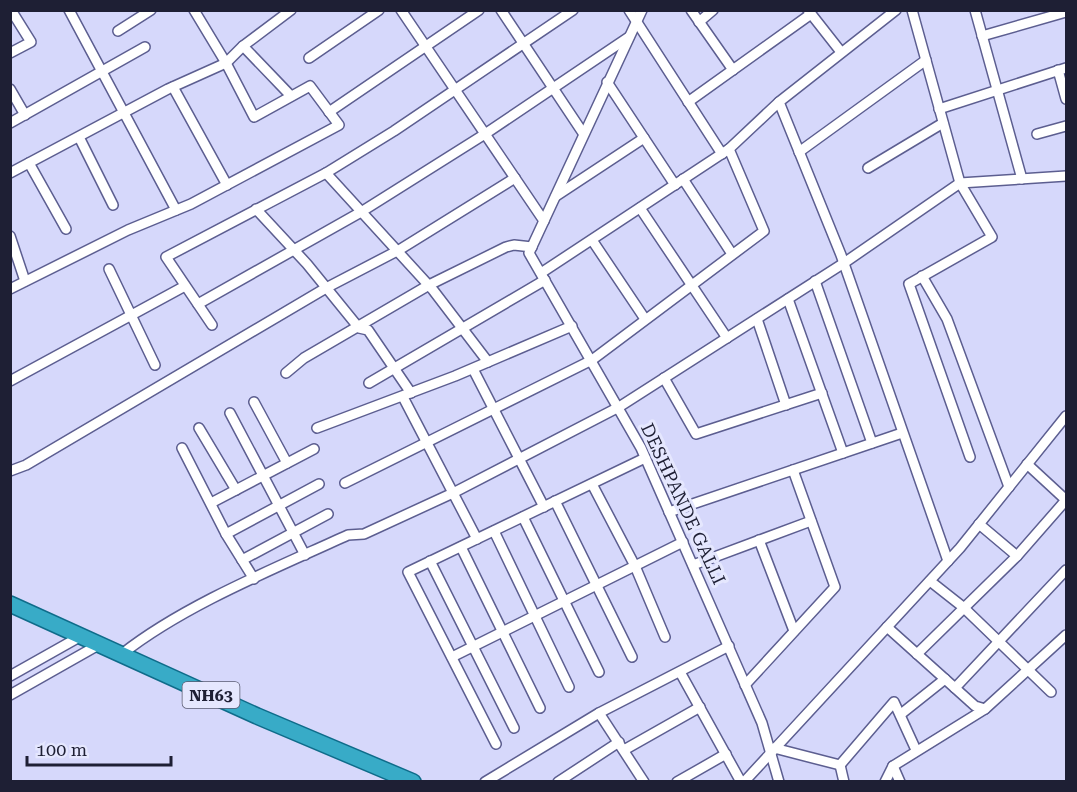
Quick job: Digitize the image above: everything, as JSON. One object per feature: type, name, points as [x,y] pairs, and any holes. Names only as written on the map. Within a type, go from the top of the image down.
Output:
[{"type":"highway","name":"NH63","points":[[10,604],[256,716],[412,782]]},
{"type":"street","points":[[10,53],[31,42],[11,10]]},
{"type":"street","points":[[69,10],[176,210]]},
{"type":"street","points":[[118,31],[151,10]]},
{"type":"street","points":[[10,289],[128,230],[227,185],[339,125],[310,86],[254,117],[226,63],[194,10]]},
{"type":"street","points":[[10,173],[173,87],[226,63],[243,46],[291,10]]},
{"type":"street","points":[[309,58],[379,10]]},
{"type":"street","points":[[401,10],[544,221]]},
{"type":"street","points":[[329,111],[480,10]]},
{"type":"street","points":[[501,10],[583,133]]},
{"type":"street","points":[[212,325],[166,257],[326,173],[573,10]]},
{"type":"street","points":[[345,483],[592,360],[764,231],[725,151],[688,102],[629,10]]},
{"type":"street","points":[[286,373],[304,358],[359,328],[429,285],[506,247],[514,245],[531,250],[583,133],[642,10]]},
{"type":"street","points":[[713,10],[696,15],[733,70]]},
{"type":"street","points":[[878,10],[885,19]]},
{"type":"street","points":[[369,383],[463,329],[543,277],[592,240],[725,151],[779,102],[896,10]]},
{"type":"street","points":[[912,10],[960,183],[992,237],[909,284],[970,457]]},
{"type":"street","points":[[975,10],[1022,179]]},
{"type":"street","points":[[688,102],[809,12],[842,52]]},
{"type":"street","points":[[982,36],[1043,15],[1066,12]]},
{"type":"street","points":[[198,304],[361,212],[485,134],[629,36]]},
{"type":"street","points":[[243,46],[291,96]]},
{"type":"street","points":[[10,123],[145,47]]},
{"type":"street","points":[[799,152],[926,60]]},
{"type":"street","points":[[939,108],[1063,69],[1066,99]]},
{"type":"street","points":[[607,82],[644,138],[732,254]]},
{"type":"street","points":[[173,87],[227,185]]},
{"type":"street","points":[[10,89],[25,115]]},
{"type":"street","points":[[779,102],[844,263],[948,561]]},
{"type":"street","points":[[868,168],[943,123]]},
{"type":"street","points":[[1037,134],[1066,126]]},
{"type":"street","points":[[79,137],[113,205]]},
{"type":"street","points":[[555,197],[644,138]]},
{"type":"street","points":[[29,163],[66,229]]},
{"type":"street","points":[[326,173],[399,250],[488,362]]},
{"type":"street","points":[[122,654],[146,635],[254,579],[348,535],[364,534],[453,493],[619,407],[844,263],[960,183],[1066,176]]},
{"type":"street","points":[[10,471],[26,465],[326,288],[399,250],[515,178]]},
{"type":"street","points":[[640,208],[727,338]]},
{"type":"street","points":[[256,209],[359,328],[368,330],[394,369],[427,443],[477,539]]},
{"type":"street","points":[[10,236],[25,281]]},
{"type":"street","points":[[592,240],[645,320]]},
{"type":"street","name":"DESHPANDE GALLI","points":[[531,250],[543,277],[619,407],[645,458],[729,646],[772,750],[779,782]]},
{"type":"street","points":[[109,269],[155,364]]},
{"type":"street","points":[[922,276],[947,319],[1009,487]]},
{"type":"street","points":[[815,281],[872,443]]},
{"type":"street","points":[[10,381],[185,286]]},
{"type":"street","points":[[788,299],[843,453]]},
{"type":"street","points":[[757,319],[786,405]]},
{"type":"street","points":[[317,428],[473,369],[572,326]]},
{"type":"street","points":[[473,369],[544,507]]},
{"type":"street","points":[[664,378],[696,434],[822,393]]},
{"type":"street","points":[[254,402],[287,463]]},
{"type":"street","points":[[230,413],[305,555]]},
{"type":"street","points":[[680,672],[742,782],[948,561],[1066,416]]},
{"type":"street","points":[[199,428],[236,490]]},
{"type":"street","points":[[669,512],[902,433]]},
{"type":"street","points":[[182,448],[226,534],[254,579]]},
{"type":"street","points":[[211,502],[314,449]]},
{"type":"street","points":[[496,744],[408,572],[645,458]]},
{"type":"street","points":[[917,654],[1017,556],[1066,500],[1027,464]]},
{"type":"street","points":[[745,685],[835,587],[793,470]]},
{"type":"street","points":[[226,534],[319,484]]},
{"type":"street","points":[[592,484],[635,566],[665,637]]},
{"type":"street","points":[[555,501],[632,657]]},
{"type":"street","points":[[242,560],[328,514]]},
{"type":"street","points":[[523,517],[599,672]]},
{"type":"street","points":[[693,565],[811,521]]},
{"type":"street","points":[[979,524],[1017,556]]},
{"type":"street","points":[[494,531],[569,687]]},
{"type":"street","points":[[759,540],[794,631]]},
{"type":"street","points":[[452,657],[683,542]]},
{"type":"street","points":[[461,547],[540,708]]},
{"type":"street","points":[[430,561],[514,728]]},
{"type":"street","points":[[955,688],[1066,570]]},
{"type":"street","points":[[930,581],[998,640],[1051,692]]},
{"type":"street","points":[[887,627],[975,706],[985,709]]},
{"type":"street","points":[[10,676],[81,636]]},
{"type":"street","points":[[885,782],[893,766],[985,709],[1064,641]]},
{"type":"street","points":[[10,695],[100,644]]},
{"type":"street","points":[[485,782],[599,713],[729,646]]},
{"type":"street","points":[[901,714],[945,680]]},
{"type":"street","points":[[840,765],[892,703],[896,703],[916,750]]},
{"type":"street","points":[[558,782],[622,746],[700,707]]},
{"type":"street","points":[[599,713],[644,782]]},
{"type":"street","points":[[772,750],[840,765]]},
{"type":"street","points":[[677,782],[726,754]]},
{"type":"street","points":[[840,765],[844,782]]},
{"type":"street","points":[[893,766],[900,782]]}]
